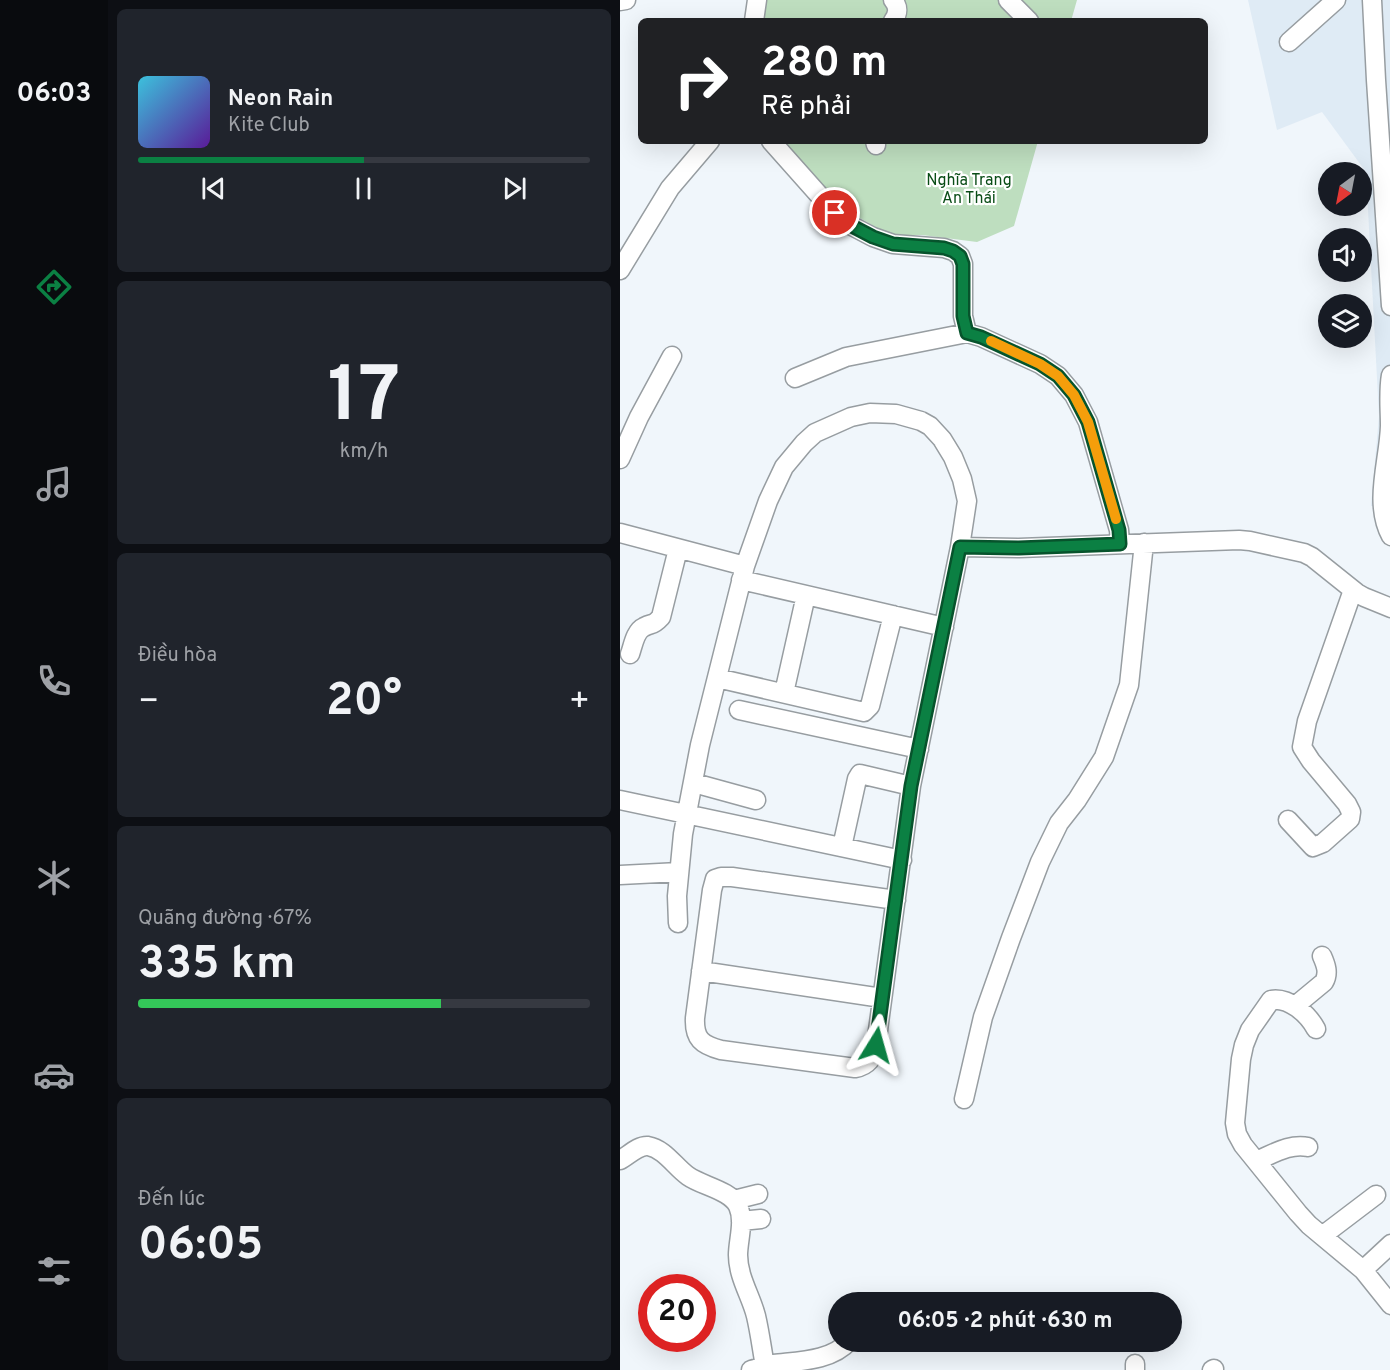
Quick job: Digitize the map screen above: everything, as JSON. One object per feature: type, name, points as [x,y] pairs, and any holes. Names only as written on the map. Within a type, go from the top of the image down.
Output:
[{"type":"street","points":[[620,1],[626,0]]},
{"type":"street","points":[[754,18],[757,0]]},
{"type":"street","points":[[893,0],[898,7],[895,18]]},
{"type":"street","points":[[1008,0],[1026,18]]},
{"type":"street","points":[[1289,42],[1336,0]]},
{"type":"street","points":[[1372,0],[1383,82],[1390,296]]},
{"type":"street","points":[[620,270],[670,189],[708,144]]},
{"type":"street","points":[[775,144],[835,213],[852,226],[893,244],[944,248],[960,256],[963,264],[963,316],[967,333]]},
{"type":"street","points":[[796,378],[846,357],[967,333],[1040,364],[1058,376],[1074,395],[1088,422],[1119,530],[1120,544]]},
{"type":"street","points":[[620,459],[639,417],[672,356]]},
{"type":"street","points":[[1391,375],[1390,428],[1383,510],[1391,536]]},
{"type":"street","points":[[678,923],[677,896],[683,834],[700,745],[743,573],[768,501],[784,467],[815,433],[851,417],[870,413],[896,414],[913,418],[930,426],[942,439],[953,457],[962,479],[967,501],[960,547],[911,786],[902,860],[874,1052],[863,1067],[855,1068],[721,1050],[705,1045],[694,1031],[715,879],[721,877],[751,879],[896,900]]},
{"type":"street","points":[[620,533],[678,549],[806,595],[944,627]]},
{"type":"street","points":[[960,547],[1019,548],[1250,541],[1304,552],[1353,590],[1391,608]]},
{"type":"street","points":[[964,1099],[983,1017],[1036,873],[1059,823],[1077,800],[1104,757],[1129,685],[1144,543]]},
{"type":"street","points":[[630,654],[640,630],[655,624],[661,617],[678,549]]},
{"type":"street","points":[[1288,820],[1313,847],[1323,843],[1350,819],[1351,812],[1346,804],[1302,747],[1307,721],[1353,590]]},
{"type":"street","points":[[784,693],[806,595]]},
{"type":"street","points":[[717,678],[864,712],[869,709],[893,615]]},
{"type":"street","points":[[738,710],[919,749]]},
{"type":"street","points":[[842,847],[857,778],[861,773],[911,786]]},
{"type":"street","points":[[694,783],[756,800]]},
{"type":"street","points":[[620,800],[902,860]]},
{"type":"street","points":[[620,875],[679,872]]},
{"type":"street","points":[[1295,1006],[1326,977],[1326,964],[1322,956]]},
{"type":"street","points":[[701,972],[882,998]]},
{"type":"street","points":[[1316,1029],[1311,1018],[1295,1006],[1276,999],[1271,1000],[1250,1030],[1244,1046],[1235,1123],[1237,1134],[1298,1213],[1363,1270],[1391,1305]]},
{"type":"street","points":[[1256,1161],[1299,1145],[1308,1147]]},
{"type":"street","points":[[620,1161],[640,1147],[651,1147],[689,1178],[722,1192],[734,1200],[738,1206],[741,1221],[738,1257],[740,1273],[757,1317],[758,1368],[808,1360],[833,1352]]},
{"type":"street","points":[[734,1200],[758,1194]]},
{"type":"street","points":[[1322,1236],[1376,1195]]},
{"type":"street","points":[[741,1221],[761,1219]]},
{"type":"street","points":[[1363,1270],[1391,1245]]},
{"type":"shaded area","points":[[1248,0],[1390,0],[1390,507],[1371,506],[1379,416],[1372,282],[1372,228],[1369,228],[1368,216],[1372,216],[1372,162],[1359,162],[1322,112],[1277,130]]},
{"type":"green space","points":[[765,0],[1077,0],[1072,18],[763,18]]},
{"type":"green space","name":"Nghĩa Trang An Thái","points":[[786,144],[1037,144],[1014,226],[977,242],[922,235],[890,235],[858,217],[831,197]]},
{"type":"slow traffic","points":[[991,341],[1040,364],[1058,376],[1074,395],[1088,422],[1116,519]]},
{"type":"route","points":[[835,213],[852,226],[893,244],[944,248],[960,256],[963,264],[963,316],[967,333],[1040,364],[1058,376],[1074,395],[1088,422],[1119,530],[1120,544],[1019,548],[960,547],[911,786],[876,1045]]}]
